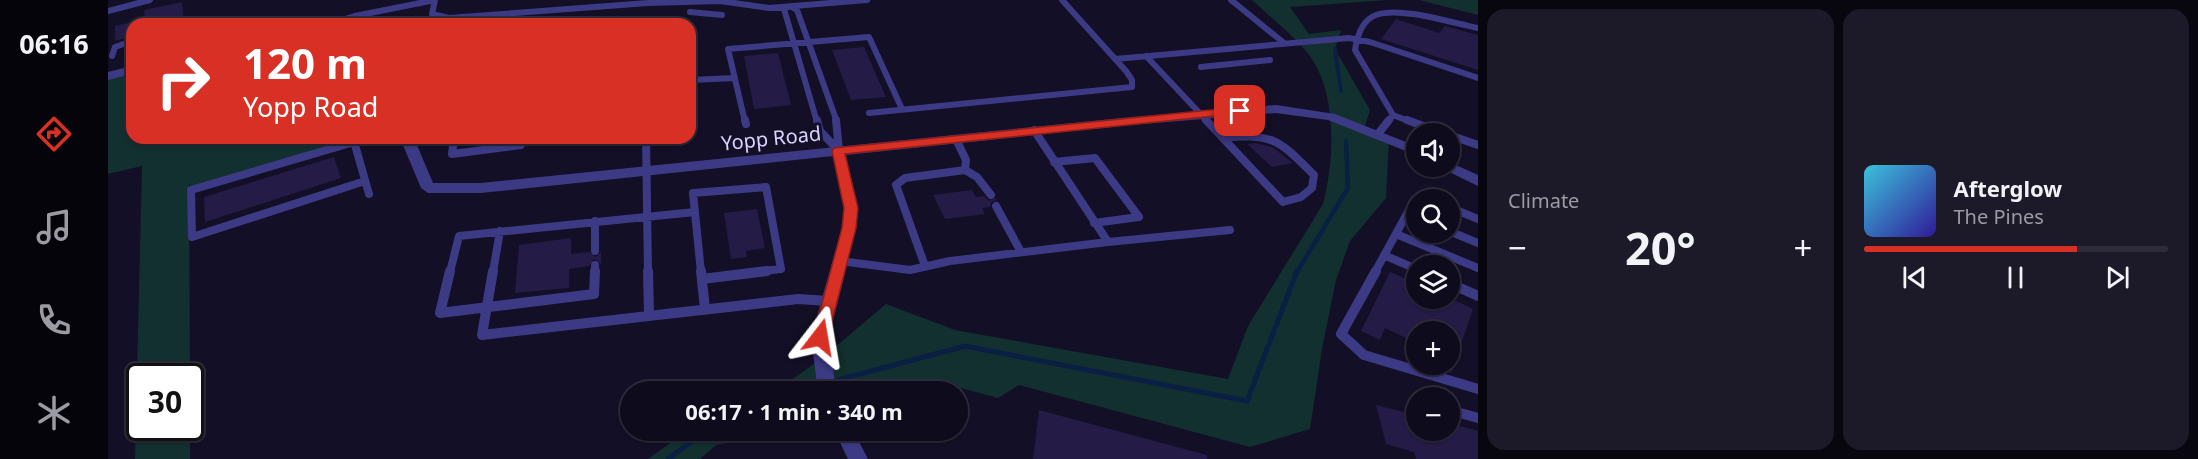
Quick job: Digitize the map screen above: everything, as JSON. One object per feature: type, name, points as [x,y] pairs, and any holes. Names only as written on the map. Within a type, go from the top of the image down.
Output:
[{"type":"street","points":[[108,75],[126,71]]},
{"type":"street","name":"Yopp Road","points":[[410,144],[428,188],[481,188],[1034,130],[1276,109],[1331,117],[1406,147]]},
{"type":"street","points":[[825,381],[820,337],[849,228],[851,208],[838,151]]},
{"type":"street","points":[[1460,172],[1478,181]]},
{"type":"lane","points":[[108,10],[150,0]]},
{"type":"lane","points":[[364,18],[435,0],[432,14],[449,18],[648,3],[727,1],[769,8],[867,0]]},
{"type":"lane","points":[[869,113],[1128,89],[1134,84],[1132,80],[1062,0]]},
{"type":"lane","points":[[1231,0],[1284,43]]},
{"type":"lane","points":[[790,6],[797,10],[839,128],[838,151]]},
{"type":"lane","points":[[790,6],[784,9],[820,130],[838,151]]},
{"type":"lane","points":[[690,12],[722,15]]},
{"type":"lane","points":[[1416,123],[1393,115],[1355,50],[1357,39],[1368,21],[1376,15],[1387,14],[1478,28]]},
{"type":"lane","points":[[746,124],[728,49],[868,37],[902,110]]},
{"type":"lane","points":[[1115,58],[1357,39],[1478,78]]},
{"type":"lane","points":[[112,56],[115,47],[126,43]]},
{"type":"lane","points":[[1146,56],[1283,202],[1306,197],[1311,191],[1314,175],[1273,138],[1258,134],[1223,138]]},
{"type":"lane","points":[[1201,67],[1270,60]]},
{"type":"lane","points":[[696,80],[735,78]]},
{"type":"lane","points":[[1378,134],[1393,115]]},
{"type":"lane","points":[[1034,130],[1108,242]]},
{"type":"lane","points":[[956,139],[966,160],[965,170]]},
{"type":"lane","points":[[1460,139],[1478,145]]},
{"type":"lane","points":[[341,144],[190,190],[192,237],[365,181]]},
{"type":"lane","points":[[355,144],[369,194]]},
{"type":"lane","points":[[453,144],[452,153],[521,146],[521,144]]},
{"type":"lane","points":[[646,144],[649,314]]},
{"type":"lane","points":[[1054,162],[1095,158],[1139,217],[1094,223]]},
{"type":"lane","points":[[926,266],[896,191],[896,185],[905,178],[965,170],[977,177],[991,195]]},
{"type":"lane","points":[[702,279],[781,269],[766,187],[693,194],[705,309]]},
{"type":"lane","points":[[996,206],[1022,252]]},
{"type":"lane","points":[[594,265],[594,294],[440,314],[459,236],[695,212]]},
{"type":"lane","points":[[1460,212],[1478,219]]},
{"type":"lane","points":[[595,221],[595,251]]},
{"type":"lane","points":[[1406,222],[1396,234],[1341,334],[1364,355],[1478,389]]},
{"type":"lane","points":[[840,261],[894,270],[910,270],[1022,252],[1230,230]]},
{"type":"lane","points":[[500,231],[482,335],[649,314],[798,299],[829,301]]},
{"type":"lane","points":[[1396,234],[1478,268]]},
{"type":"lane","points":[[1460,236],[1478,243]]},
{"type":"lane","points":[[1384,255],[1406,265]]},
{"type":"lane","points":[[1460,288],[1478,296]]},
{"type":"lane","points":[[1460,413],[1478,418]]},
{"type":"green space","points":[[1252,0],[1388,0],[1290,7],[1309,34],[1341,30],[1335,49],[1370,110],[1364,129],[1389,138],[1386,198],[1350,241],[1336,280],[1322,349],[1310,429],[1250,447],[1019,385],[998,398],[968,390],[968,381],[790,381],[821,359],[886,304],[955,330],[1228,379],[1248,326],[1323,204],[1327,186],[1331,124],[1324,84],[1306,51]]},
{"type":"green space","points":[[1419,0],[1478,0],[1478,15]]},
{"type":"green space","points":[[126,72],[126,144],[347,144],[191,190],[189,182],[190,363],[137,363],[142,166],[108,174],[108,76]]},
{"type":"green space","points":[[135,441],[190,441],[190,459],[135,459]]},
{"type":"green space","points":[[673,441],[736,441],[716,445],[700,459],[648,459]]},
{"type":"building","points":[[182,2],[183,18],[145,18],[144,10]]},
{"type":"building","points":[[1396,19],[1439,33],[1445,26],[1478,35],[1478,70],[1381,39]]},
{"type":"building","points":[[126,23],[126,38],[115,41],[115,26]]},
{"type":"building","points":[[864,47],[886,97],[851,100],[832,50]]},
{"type":"building","points":[[778,53],[791,105],[754,109],[744,56]]},
{"type":"building","points":[[1255,143],[1272,147],[1293,163],[1272,167],[1247,144]]},
{"type":"building","points":[[334,157],[341,178],[205,222],[204,197]]},
{"type":"building","points":[[972,190],[976,197],[984,196],[989,201],[996,198],[997,200],[991,202],[990,207],[982,208],[985,214],[945,219],[933,195]]},
{"type":"building","points":[[757,209],[765,248],[746,251],[747,257],[731,259],[724,213]]},
{"type":"building","points":[[571,238],[571,254],[589,252],[596,257],[601,252],[601,264],[594,259],[589,266],[569,269],[569,288],[515,293],[519,245]]},
{"type":"building","points":[[1390,272],[1406,279],[1406,309],[1460,309],[1460,303],[1473,309],[1460,347],[1460,321],[1406,321],[1406,338],[1385,328],[1380,340],[1361,331]]},
{"type":"building","points":[[1376,405],[1406,412],[1406,441],[1460,441],[1460,426],[1478,431],[1478,459],[1416,459],[1414,452],[1386,444]]},
{"type":"building","points":[[1039,410],[1207,455],[1207,459],[1033,459]]},
{"type":"waterway","points":[[1335,49],[1341,91]]},
{"type":"waterway","points":[[1297,272],[1348,188],[1346,141]]},
{"type":"waterway","points":[[834,381],[965,346],[1247,401],[1297,271]]},
{"type":"waterway","points":[[668,459],[692,441]]},
{"type":"route","points":[[820,337],[849,228],[851,208],[838,151],[1240,111]]}]
